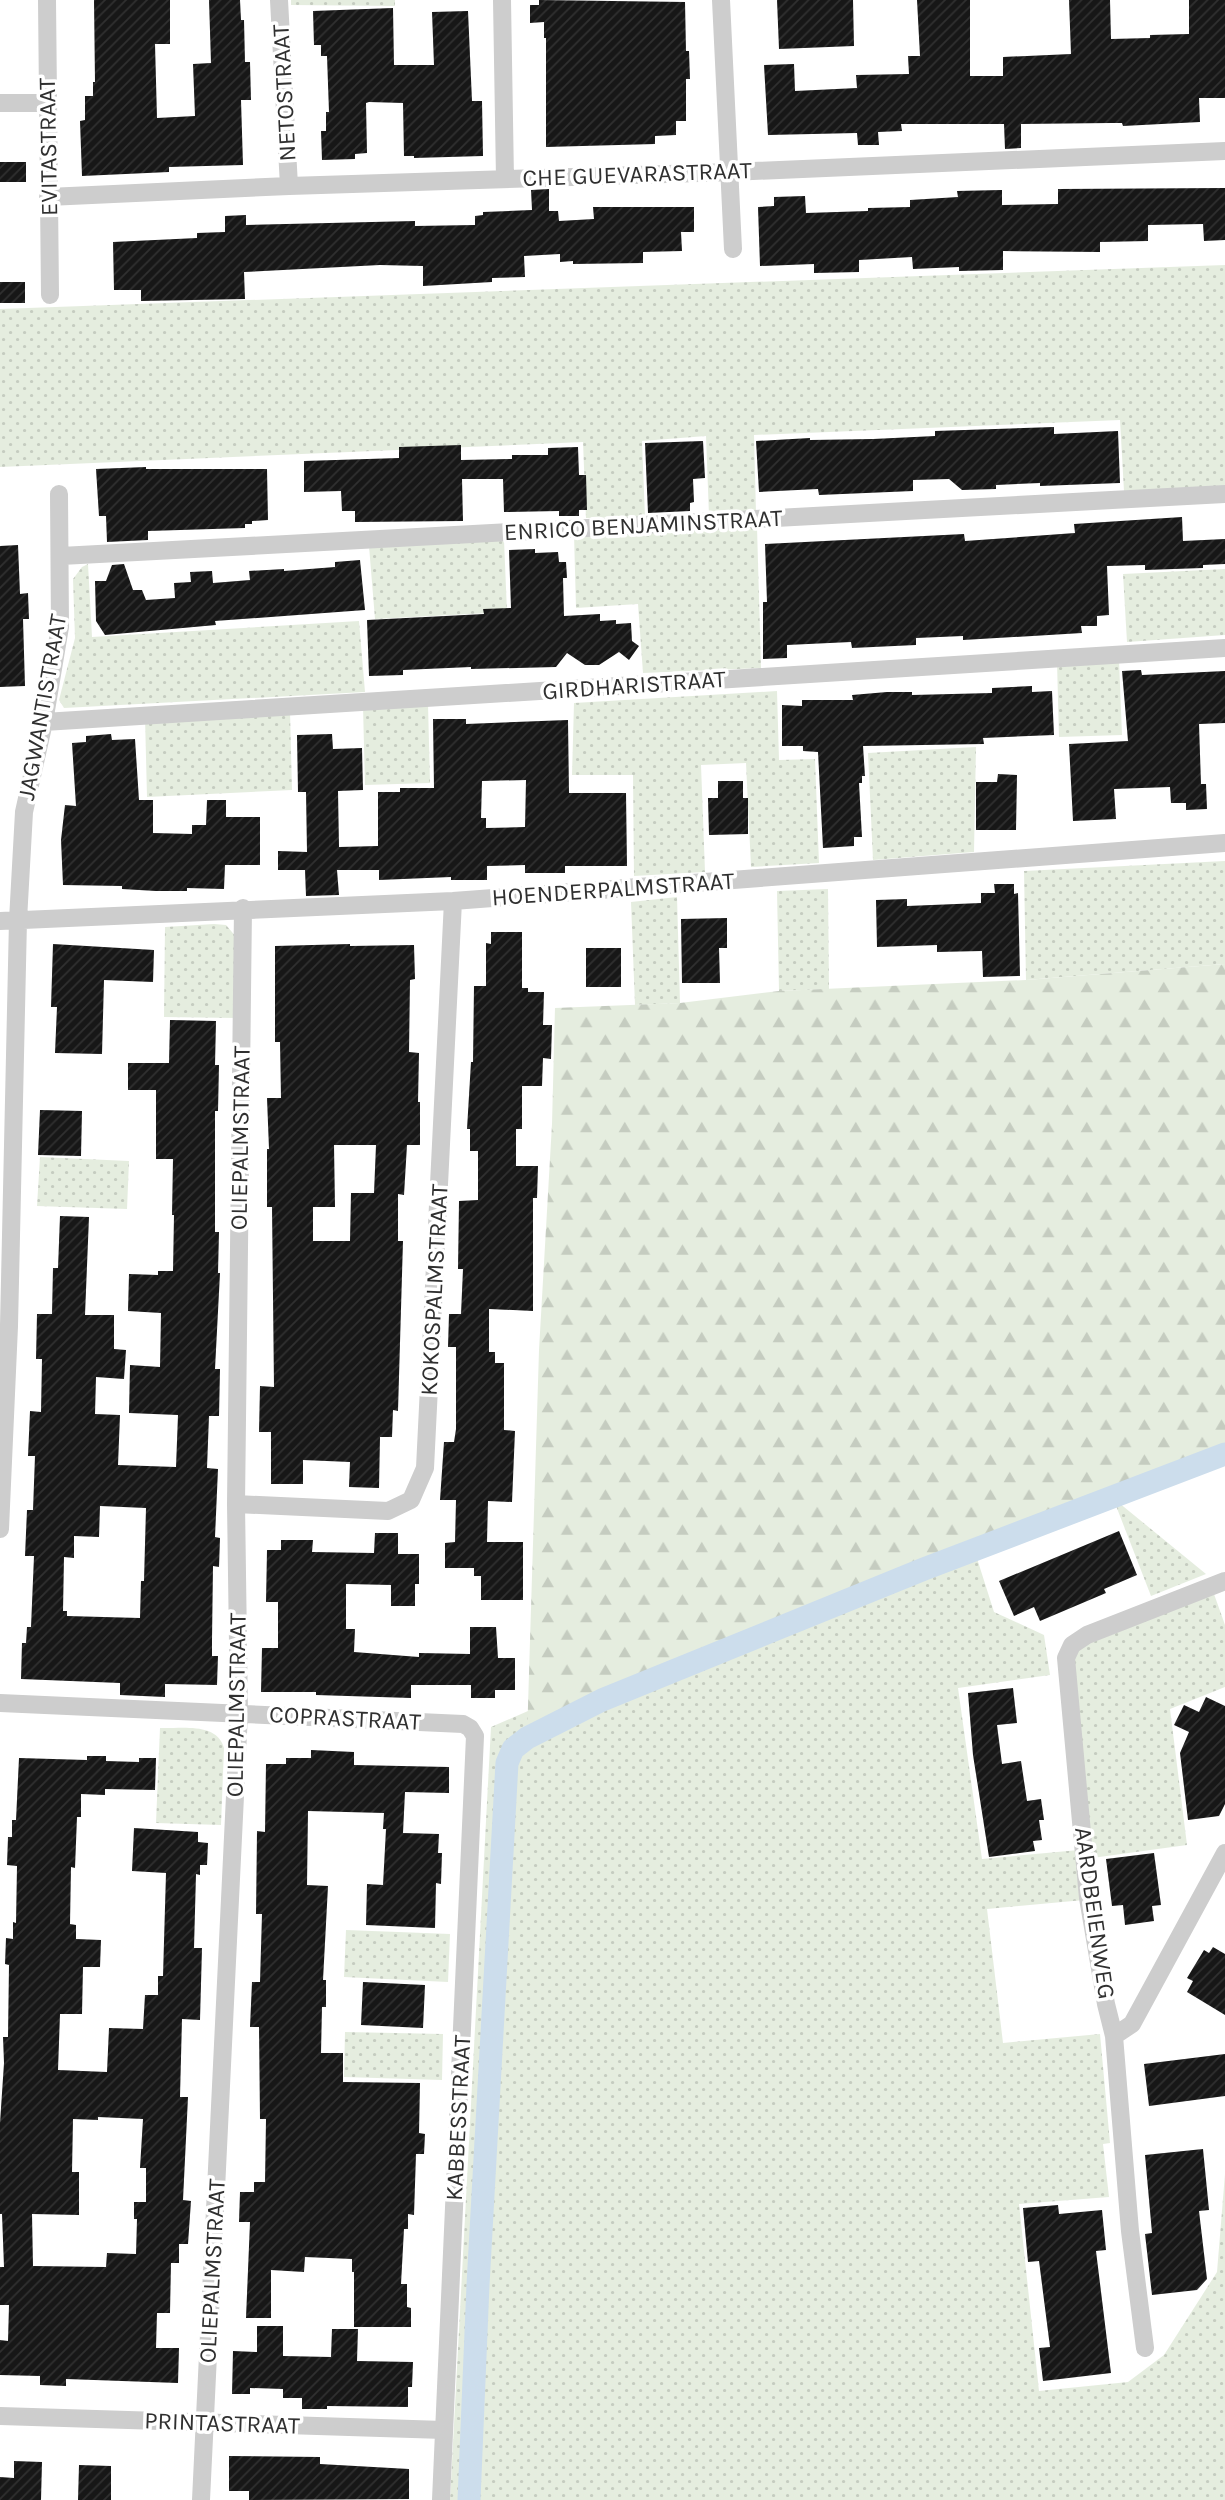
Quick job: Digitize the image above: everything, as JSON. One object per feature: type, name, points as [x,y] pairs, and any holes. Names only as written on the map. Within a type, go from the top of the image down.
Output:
[{"type":"street","name":"EVITASTRAAT","points":[[47,0],[50,295]]},
{"type":"street","name":"NETOSTRAAT","points":[[279,0],[289,186]]},
{"type":"street","points":[[502,0],[505,179]]},
{"type":"street","points":[[721,0],[733,249]]},
{"type":"street","points":[[0,103],[47,103]]},
{"type":"street","name":"CHE GUEVARASTRAAT","points":[[48,197],[1225,151]]},
{"type":"street","name":"JAGWANTISTRAAT","points":[[0,1529],[9,1326],[9,921],[24,812],[44,722],[60,627],[59,494]]},
{"type":"street","name":"ENRICO BENJAMINSTRAAT","points":[[61,556],[1225,494]]},
{"type":"street","name":"GIRDHARISTRAAT","points":[[44,722],[1225,648]]},
{"type":"street","name":"HOENDERPALMSTRAAT","points":[[9,921],[243,908],[453,901],[1225,843]]},
{"type":"street","name":"KOKOSPALMSTRAAT","points":[[236,1504],[388,1511],[411,1500],[425,1468],[453,901]]},
{"type":"street","name":"OLIEPALMSTRAAT","points":[[201,2500],[239,1713],[236,1504],[243,908]]},
{"type":"street","name":"AARDBEIENWEG","points":[[1145,2348],[1130,2231],[1114,2036],[1088,1898],[1066,1658],[1072,1645],[1087,1635],[1225,1581]]},
{"type":"street","name":"COPRASTRAAT","points":[[0,1703],[463,1724],[470,1728],[475,1736]]},
{"type":"street","name":"KABBESSTRAAT","points":[[440,2500],[475,1736]]},
{"type":"street","points":[[1114,2036],[1132,2024],[1225,1853]]},
{"type":"street","name":"PRINTASTRAAT","points":[[0,2416],[444,2430]]},
{"type":"green space","points":[[291,0],[395,0],[395,6],[291,5]]},
{"type":"green space","points":[[1225,265],[1225,486],[1124,491],[1120,420],[754,435],[756,513],[709,515],[706,436],[642,441],[645,517],[586,518],[583,442],[0,467],[0,309]]},
{"type":"green space","points":[[757,527],[761,668],[643,673],[638,604],[576,608],[574,534]]},
{"type":"green space","points":[[504,540],[507,612],[375,619],[369,546]]},
{"type":"green space","points":[[88,564],[92,637],[359,621],[365,692],[64,708],[59,700],[75,638],[73,579],[82,567]]},
{"type":"green space","points":[[1225,569],[1225,635],[1127,642],[1123,574]]},
{"type":"green space","points":[[1119,660],[1122,735],[1059,737],[1057,662]]},
{"type":"green space","points":[[777,691],[779,760],[815,759],[819,863],[751,867],[746,763],[701,765],[705,872],[634,876],[633,775],[572,775],[574,703]]},
{"type":"green space","points":[[428,704],[430,783],[365,785],[363,706]]},
{"type":"green space","points":[[290,711],[292,790],[147,797],[145,717]]},
{"type":"green space","points":[[976,747],[974,852],[873,860],[868,753]]},
{"type":"green space","points":[[1225,861],[1225,964],[1026,980],[1024,871]]},
{"type":"green space","points":[[828,889],[829,989],[779,991],[777,891]]},
{"type":"green space","points":[[677,897],[680,1003],[635,1005],[631,902]]},
{"type":"green space","points":[[226,925],[237,938],[236,1018],[164,1017],[165,927]]},
{"type":"green space","points":[[1225,964],[1225,1453],[924,1569],[602,1700],[527,1738],[539,1350],[552,1124],[555,1008],[680,1003],[779,991],[1026,980]]},
{"type":"green space","points":[[40,1157],[129,1161],[127,1209],[37,1206]]},
{"type":"green space","points":[[1113,1498],[1206,1574],[1151,1596]]},
{"type":"green space","points":[[974,1549],[994,1612],[1044,1635],[1050,1675],[958,1688],[982,1859],[1079,1850],[1084,1900],[987,1909],[1003,2043],[1100,2034],[1110,2143],[1103,2144],[1109,2197],[1019,2204],[1039,2391],[1128,2382],[1164,2355],[1217,2272],[1225,2174],[1225,2500],[450,2500],[491,1727],[528,1711],[528,1738],[602,1700]]},
{"type":"green space","points":[[1214,1594],[1225,1625],[1225,1687],[1170,1709],[1187,1845],[1092,1858],[1072,1681],[1075,1652],[1080,1647]]},
{"type":"green space","points":[[160,1728],[197,1729],[214,1734],[220,1740],[224,1748],[221,1825],[156,1823]]},
{"type":"green space","points":[[346,1930],[450,1934],[448,1982],[344,1977]]},
{"type":"green space","points":[[345,2032],[443,2034],[442,2080],[344,2077]]},
{"type":"building","points":[[94,0],[170,0],[170,44],[155,44],[157,118],[195,116],[193,64],[211,63],[209,0],[240,0],[241,20],[244,20],[245,62],[250,62],[251,100],[241,100],[243,165],[169,167],[169,172],[82,176],[80,121],[85,120],[85,96],[93,96],[95,82]]},
{"type":"building","points":[[539,0],[685,2],[686,51],[689,51],[690,79],[686,79],[686,121],[676,121],[676,135],[655,136],[655,144],[546,147],[544,22],[530,23],[530,5],[539,5]]},
{"type":"building","points":[[777,0],[853,0],[854,46],[779,49]]},
{"type":"building","points":[[917,0],[970,0],[970,76],[1003,76],[1003,57],[1071,54],[1069,0],[1110,0],[1111,39],[1189,34],[1189,0],[1225,0],[1225,98],[1199,98],[1200,122],[1123,126],[1122,123],[1021,124],[1021,148],[1005,149],[1004,124],[901,124],[902,131],[878,132],[879,145],[858,145],[857,133],[768,135],[764,65],[794,64],[795,91],[857,88],[856,75],[909,74],[908,56],[920,56]]},
{"type":"building","points":[[393,8],[394,65],[434,65],[432,12],[468,11],[472,101],[482,101],[483,156],[404,156],[403,103],[369,102],[366,103],[367,153],[355,154],[355,159],[322,160],[321,131],[326,131],[326,112],[329,112],[327,56],[321,56],[321,45],[314,45],[313,11]]},
{"type":"building","points":[[0,162],[26,162],[26,182],[0,182]]},
{"type":"building","points":[[1225,188],[1225,240],[1204,241],[1203,224],[1148,225],[1148,241],[1100,242],[1100,252],[1003,251],[1003,270],[959,271],[959,267],[913,269],[912,257],[859,260],[859,272],[814,273],[814,264],[760,266],[758,207],[774,206],[774,197],[805,196],[806,213],[910,207],[910,200],[958,197],[957,191],[1002,190],[1002,205],[1058,204],[1058,189]]},
{"type":"building","points":[[549,189],[549,211],[558,211],[559,221],[594,219],[593,207],[694,207],[694,232],[681,232],[682,251],[643,252],[643,263],[573,264],[573,261],[560,262],[560,254],[524,256],[525,277],[492,278],[492,282],[423,286],[423,266],[380,265],[244,272],[245,299],[141,301],[141,290],[114,290],[113,242],[197,238],[197,233],[225,232],[225,216],[246,215],[246,225],[415,221],[415,226],[475,225],[475,216],[483,215],[483,212],[532,210],[531,190]]},
{"type":"building","points":[[0,282],[25,282],[25,303],[0,303]]},
{"type":"building","points":[[1054,427],[1054,434],[1118,431],[1120,483],[1040,486],[1040,483],[962,490],[949,479],[913,480],[913,491],[819,495],[818,489],[759,492],[756,441],[873,439],[935,436],[935,431]]},
{"type":"building","points":[[703,441],[705,478],[693,479],[694,502],[690,503],[690,511],[648,513],[645,443]]},
{"type":"building","points":[[461,445],[461,460],[548,455],[548,448],[578,447],[579,475],[586,475],[587,510],[579,510],[579,516],[559,516],[559,511],[504,512],[503,479],[462,479],[463,521],[355,522],[355,511],[342,511],[341,491],[304,492],[304,461],[399,458],[399,447]]},
{"type":"building","points":[[96,469],[267,469],[268,520],[252,521],[252,524],[245,524],[245,528],[148,531],[148,540],[107,542],[106,516],[99,516]]},
{"type":"building","points":[[1182,517],[1183,541],[1225,539],[1225,564],[1203,565],[1203,568],[1145,570],[1145,565],[1107,566],[1109,615],[1097,616],[1097,626],[1081,626],[1082,633],[963,640],[963,636],[916,638],[916,645],[852,648],[851,642],[787,645],[787,658],[763,659],[763,602],[767,602],[765,544],[964,534],[965,541],[1075,533],[1074,524]]},
{"type":"building","points":[[18,545],[20,594],[28,593],[29,619],[23,619],[25,686],[0,687],[0,546]]},
{"type":"building","points":[[535,549],[535,553],[558,552],[559,562],[566,562],[567,578],[563,578],[564,616],[600,614],[600,621],[631,623],[632,641],[639,646],[629,660],[619,652],[599,665],[585,665],[567,653],[556,667],[403,670],[403,675],[369,676],[367,620],[484,614],[483,609],[511,608],[509,550]]},
{"type":"building","points":[[360,560],[365,610],[215,621],[216,625],[105,635],[96,621],[95,581],[106,581],[112,565],[124,564],[133,590],[142,590],[146,600],[175,598],[174,583],[191,582],[190,572],[212,571],[213,583],[250,580],[249,571],[335,567],[335,562]]},
{"type":"building","points":[[1141,670],[1142,675],[1225,671],[1225,723],[1199,724],[1201,784],[1206,784],[1207,809],[1186,810],[1186,803],[1171,803],[1170,787],[1114,789],[1116,819],[1073,821],[1069,744],[1128,741],[1122,671]]},
{"type":"building","points":[[1032,686],[1032,692],[1052,691],[1054,735],[983,738],[984,744],[863,746],[865,776],[862,776],[862,783],[859,783],[862,837],[854,837],[854,846],[823,848],[818,752],[803,751],[803,746],[782,746],[782,705],[802,706],[802,700],[853,700],[852,695],[887,692],[912,692],[912,695],[992,693],[992,688]]},
{"type":"building","points":[[433,719],[466,719],[466,724],[568,720],[569,793],[626,793],[627,866],[565,866],[565,873],[525,873],[525,865],[487,866],[487,880],[451,880],[451,877],[379,880],[379,870],[337,870],[339,895],[306,896],[305,870],[278,870],[278,851],[307,852],[306,792],[298,792],[297,735],[332,734],[333,749],[362,748],[363,790],[338,791],[339,847],[378,846],[378,792],[400,792],[400,788],[434,788]],"holes":[[[526,780],[525,827],[486,828],[486,818],[481,818],[482,781]]]},
{"type":"building","points":[[111,734],[112,740],[135,739],[139,800],[153,800],[153,833],[192,834],[192,825],[206,825],[207,800],[226,800],[226,817],[260,817],[260,865],[225,865],[224,889],[156,891],[122,889],[122,886],[63,885],[61,840],[65,805],[76,806],[72,743],[86,742],[86,736]]},
{"type":"building","points":[[998,774],[1017,775],[1016,830],[976,830],[976,782],[997,782]]},
{"type":"building","points":[[718,781],[743,781],[743,798],[748,798],[748,834],[709,835],[708,798],[718,798]]},
{"type":"building","points":[[994,884],[1014,884],[1014,894],[1018,893],[1020,976],[983,977],[982,951],[937,952],[937,945],[877,947],[876,900],[907,899],[907,906],[981,903],[981,893],[995,893]]},
{"type":"building","points":[[727,918],[727,948],[719,948],[720,983],[682,983],[681,919]]},
{"type":"building","points":[[491,932],[522,932],[522,988],[528,988],[528,992],[544,992],[543,1025],[552,1025],[551,1059],[543,1058],[542,1086],[522,1086],[522,1129],[516,1129],[516,1166],[538,1166],[537,1198],[533,1198],[533,1311],[489,1309],[489,1352],[495,1352],[495,1363],[504,1363],[504,1430],[515,1431],[512,1502],[488,1501],[487,1542],[523,1542],[523,1600],[481,1600],[481,1576],[474,1576],[474,1568],[445,1568],[445,1543],[455,1542],[456,1500],[440,1500],[444,1442],[454,1442],[456,1429],[456,1347],[448,1347],[449,1314],[461,1314],[463,1269],[458,1269],[459,1201],[478,1200],[478,1151],[470,1151],[470,1129],[467,1129],[473,1062],[474,986],[486,986],[486,943],[491,944]]},
{"type":"building","points":[[53,944],[154,950],[153,982],[104,980],[102,1054],[55,1053],[57,1007],[51,1007]]},
{"type":"building","points":[[414,945],[415,979],[410,980],[409,1052],[419,1053],[420,1145],[407,1145],[404,1195],[398,1194],[398,1241],[403,1241],[398,1411],[393,1410],[392,1437],[380,1437],[379,1488],[349,1487],[350,1462],[303,1460],[303,1484],[271,1484],[271,1432],[259,1432],[260,1386],[274,1387],[272,1207],[267,1207],[267,1098],[281,1098],[280,1042],[275,1042],[275,946]],"holes":[[[334,1145],[376,1145],[374,1193],[351,1193],[350,1241],[313,1241],[313,1207],[335,1207]]]},
{"type":"building","points":[[586,948],[621,948],[621,987],[586,987]]},
{"type":"building","points":[[170,1020],[216,1021],[215,1065],[219,1065],[218,1111],[215,1111],[215,1232],[219,1232],[220,1273],[215,1369],[220,1369],[219,1416],[209,1416],[207,1468],[218,1469],[215,1537],[220,1538],[219,1567],[213,1566],[212,1640],[212,1656],[218,1656],[217,1685],[165,1684],[165,1697],[120,1695],[120,1683],[21,1679],[22,1643],[26,1643],[27,1627],[31,1627],[34,1556],[25,1556],[27,1510],[33,1510],[35,1456],[28,1456],[30,1411],[41,1412],[42,1359],[36,1359],[37,1314],[52,1314],[53,1268],[58,1268],[60,1216],[89,1217],[85,1315],[114,1315],[114,1349],[126,1350],[124,1379],[96,1377],[95,1414],[120,1415],[118,1465],[176,1467],[178,1415],[129,1413],[130,1365],[160,1367],[161,1313],[128,1311],[129,1274],[158,1275],[158,1271],[173,1271],[174,1215],[173,1159],[156,1159],[156,1090],[128,1090],[128,1063],[169,1063]],"holes":[[[100,1506],[146,1508],[140,1618],[67,1616],[67,1611],[63,1611],[64,1557],[74,1558],[74,1536],[99,1537]]]},
{"type":"building","points":[[40,1110],[82,1111],[81,1156],[38,1155]]},
{"type":"building","points":[[1119,1531],[1137,1575],[1104,1589],[1106,1593],[1040,1621],[1034,1607],[1014,1616],[999,1581]]},
{"type":"building","points":[[375,1533],[398,1533],[398,1554],[419,1554],[419,1584],[415,1584],[415,1606],[391,1606],[391,1585],[346,1584],[346,1629],[355,1629],[354,1652],[419,1657],[419,1653],[470,1654],[470,1627],[496,1627],[498,1658],[515,1658],[515,1690],[495,1690],[495,1698],[471,1698],[471,1685],[411,1685],[411,1698],[316,1695],[316,1692],[261,1692],[262,1648],[278,1648],[278,1602],[266,1602],[267,1550],[281,1550],[281,1540],[313,1540],[312,1552],[374,1553]]},
{"type":"building","points":[[1013,1688],[1017,1723],[997,1725],[1002,1764],[1021,1761],[1027,1801],[1041,1799],[1044,1820],[1039,1820],[1042,1840],[1033,1841],[1035,1851],[989,1857],[973,1755],[968,1693]]},
{"type":"building","points":[[1206,1697],[1225,1706],[1225,1804],[1219,1816],[1188,1820],[1180,1753],[1189,1732],[1174,1725],[1184,1705],[1199,1712]]},
{"type":"building","points":[[311,1750],[354,1752],[354,1765],[449,1767],[449,1793],[405,1792],[403,1833],[439,1834],[438,1853],[442,1853],[441,1884],[436,1883],[435,1928],[366,1925],[367,1884],[383,1885],[386,1829],[383,1829],[384,1813],[308,1811],[307,1885],[328,1886],[323,1980],[326,1980],[326,2007],[322,2007],[321,2053],[343,2053],[343,2082],[420,2083],[419,2133],[425,2134],[424,2154],[416,2154],[414,2215],[408,2214],[408,2229],[404,2229],[401,2284],[407,2284],[407,2307],[411,2308],[411,2327],[354,2327],[352,2259],[305,2257],[304,2272],[271,2270],[271,2318],[246,2318],[250,2222],[239,2222],[240,2192],[254,2192],[254,2182],[265,2182],[266,2119],[260,2119],[259,2027],[250,2027],[252,1982],[260,1982],[262,1914],[256,1914],[257,1831],[265,1832],[266,1764],[286,1764],[286,1758],[311,1758]]},
{"type":"building","points":[[87,1756],[106,1756],[106,1761],[139,1762],[139,1758],[156,1758],[155,1790],[105,1789],[105,1795],[81,1794],[81,1817],[77,1817],[75,1868],[71,1867],[70,1924],[76,1925],[76,1939],[101,1940],[100,1967],[83,1967],[82,2014],[60,2014],[58,2070],[107,2072],[109,2028],[143,2029],[145,1995],[158,1995],[158,1976],[163,1976],[166,1873],[132,1871],[134,1828],[198,1832],[198,1842],[208,1843],[207,1865],[200,1865],[200,1875],[196,1874],[194,1948],[202,1948],[200,2020],[182,2019],[180,2097],[188,2097],[183,2200],[191,2201],[188,2244],[179,2244],[179,2263],[171,2263],[170,2313],[157,2313],[156,2348],[179,2348],[178,2383],[66,2379],[66,2386],[40,2385],[40,2376],[0,2375],[0,2340],[8,2341],[9,2305],[0,2305],[0,2267],[4,2267],[0,2214],[0,2123],[3,2037],[8,2037],[9,1965],[5,1964],[6,1938],[13,1939],[13,1922],[16,1923],[17,1866],[7,1865],[8,1837],[12,1837],[12,1820],[16,1820],[19,1758],[87,1760]],"holes":[[[73,2119],[143,2119],[140,2168],[146,2168],[146,2202],[134,2202],[134,2219],[137,2219],[136,2254],[107,2253],[106,2267],[33,2266],[32,2214],[79,2215],[79,2172],[72,2172]]]},
{"type":"building","points":[[1154,1853],[1161,1905],[1152,1906],[1154,1921],[1125,1925],[1123,1905],[1112,1906],[1106,1859]]},
{"type":"building","points":[[1213,1947],[1225,1954],[1225,2015],[1187,1992],[1193,1981],[1187,1978],[1204,1950],[1209,1953]]},
{"type":"building","points":[[363,1982],[425,1985],[423,2028],[361,2025]]},
{"type":"building","points":[[1225,2054],[1225,2096],[1149,2106],[1144,2064]]},
{"type":"building","points":[[1203,2149],[1209,2210],[1199,2211],[1207,2279],[1197,2290],[1152,2295],[1145,2234],[1152,2233],[1145,2155]]},
{"type":"building","points":[[1058,2205],[1059,2214],[1102,2210],[1106,2250],[1096,2251],[1111,2373],[1043,2381],[1039,2348],[1050,2347],[1039,2261],[1028,2262],[1023,2208]]},
{"type":"building","points":[[257,2326],[283,2326],[283,2356],[331,2357],[332,2329],[358,2329],[357,2361],[413,2362],[412,2387],[408,2387],[408,2407],[327,2406],[327,2409],[302,2409],[302,2398],[283,2398],[283,2389],[250,2388],[250,2394],[232,2394],[233,2351],[257,2352]]},
{"type":"building","points":[[229,2456],[320,2457],[320,2464],[409,2469],[409,2499],[249,2500],[249,2491],[229,2491]]},
{"type":"building","points":[[14,2461],[42,2462],[41,2500],[0,2500],[0,2477],[14,2478]]},
{"type":"building","points":[[79,2465],[111,2466],[111,2500],[78,2500]]},
{"type":"waterway","points":[[469,2500],[507,1763],[513,1749],[527,1738],[602,1700],[924,1569],[1225,1454]]}]
